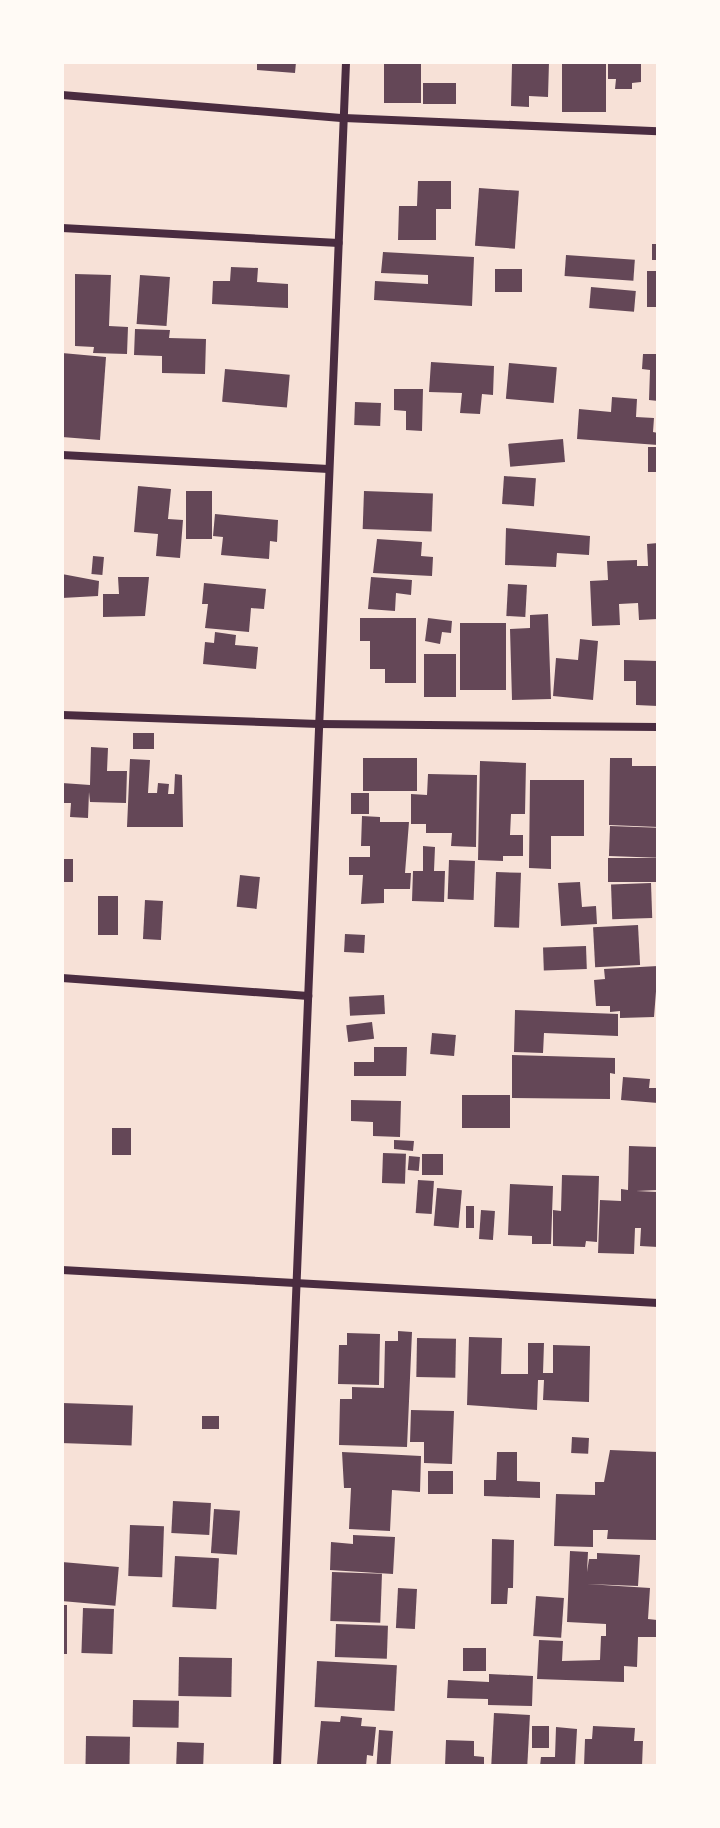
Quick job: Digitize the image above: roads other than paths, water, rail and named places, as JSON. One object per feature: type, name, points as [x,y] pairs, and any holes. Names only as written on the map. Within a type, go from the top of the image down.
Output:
[{"type":"street","points":[[277,1766],[346,62]]},
{"type":"street","points":[[62,95],[344,118],[658,131]]},
{"type":"street","points":[[62,228],[339,243]]},
{"type":"street","points":[[62,455],[329,469]]},
{"type":"street","points":[[62,715],[319,724],[658,727]]},
{"type":"street","points":[[62,978],[308,996]]},
{"type":"street","points":[[62,1270],[658,1303]]}]
